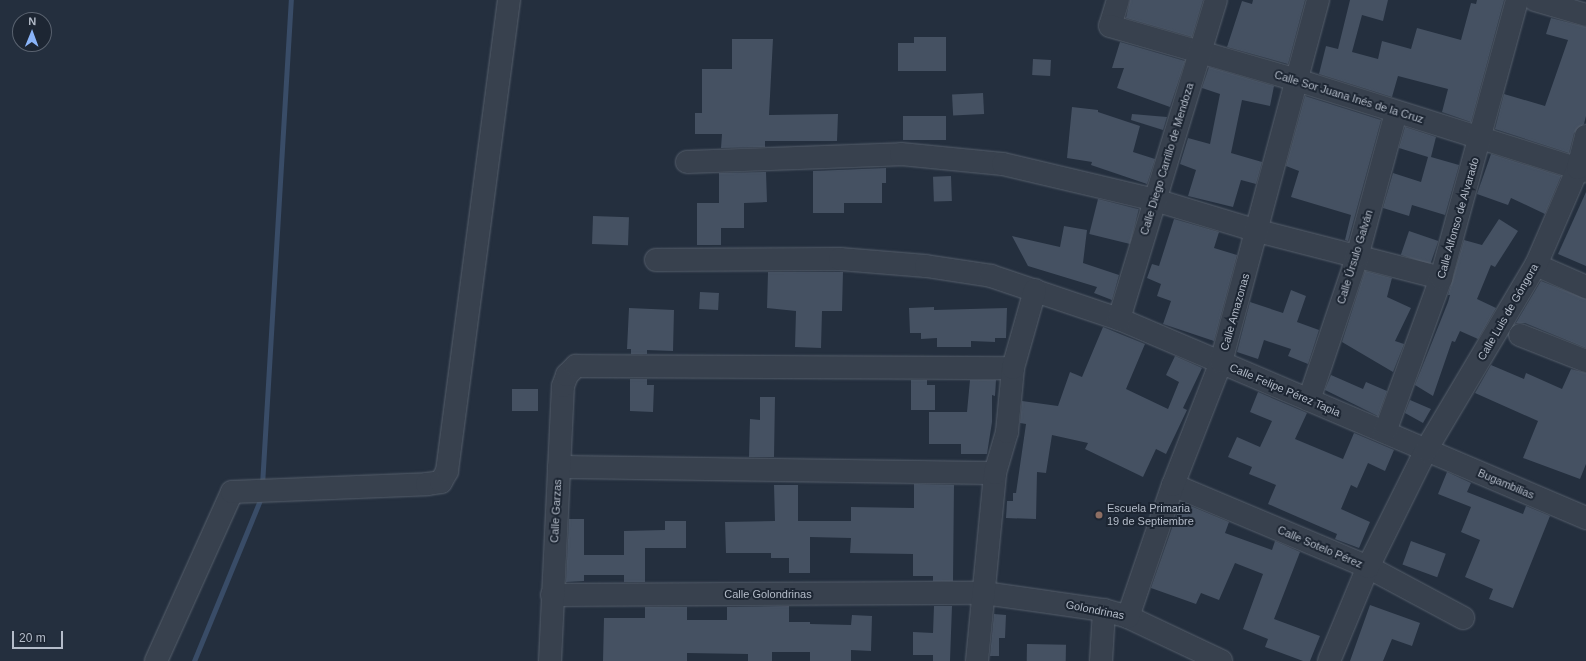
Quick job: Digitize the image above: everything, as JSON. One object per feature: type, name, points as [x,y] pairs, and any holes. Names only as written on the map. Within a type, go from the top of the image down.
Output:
[{"type":"street","points":[[156,661],[232,492],[427,484],[441,482],[447,471],[509,0]]},
{"type":"street","name":"Calle Sor Juana Inés de la Cruz","points":[[1118,0],[1110,26],[1199,53],[1297,80],[1582,169]]},
{"type":"street","name":"Calle Diego Carrillo de Mendoza","points":[[1119,319],[1216,0]]},
{"type":"street","name":"Calle Amazonas","points":[[1128,616],[1173,485],[1221,362],[1258,231],[1318,0]]},
{"type":"street","name":"Calle Alfonso de Alvarado","points":[[1385,432],[1441,278],[1482,137],[1518,0]]},
{"type":"street","points":[[1535,0],[1586,15]]},
{"type":"street","name":"Calle Úrsulo Galván","points":[[1309,400],[1356,258],[1396,112]]},
{"type":"street","name":"Calle Luis de Góngora","points":[[1329,661],[1368,567],[1426,450],[1536,265],[1582,169],[1586,136]]},
{"type":"street","points":[[687,162],[901,154],[1004,164],[1155,200],[1258,231],[1356,258],[1441,278]]},
{"type":"street","name":"Calle Felipe Pérez Tapia","points":[[656,260],[840,259],[926,266],[991,276],[1119,319],[1426,450]]},
{"type":"street","points":[[1536,265],[1586,287]]},
{"type":"street","points":[[977,661],[995,473],[1007,432],[1013,368],[1035,290]]},
{"type":"street","points":[[1520,335],[1586,361]]},
{"type":"street","name":"Calle Garzas","points":[[550,661],[563,386],[567,374],[576,366],[1013,368]]},
{"type":"street","name":"Bugambilias","points":[[1426,450],[1586,518]]},
{"type":"street","points":[[559,467],[995,473]]},
{"type":"street","name":"Calle Sotelo Pérez","points":[[1173,485],[1368,567],[1463,618]]},
{"type":"street","name":"Calle Golondrinas","points":[[552,595],[984,593]]},
{"type":"street","name":"Golondrinas","points":[[984,593],[1104,610],[1128,616],[1222,661]]},
{"type":"street","points":[[1101,661],[1104,610]]},
{"type":"building","points":[[1130,0],[1203,0],[1192,37],[1126,18]]},
{"type":"building","points":[[1253,0],[1305,0],[1288,64],[1227,47],[1242,1],[1252,4]]},
{"type":"building","points":[[1350,0],[1388,0],[1383,21],[1362,15],[1352,52],[1378,59],[1382,41],[1411,49],[1417,28],[1461,40],[1471,3],[1476,4],[1477,0],[1504,0],[1471,122],[1442,112],[1448,89],[1398,76],[1392,97],[1319,74],[1326,46],[1338,49]]},
{"type":"building","points":[[1551,18],[1586,27],[1586,116],[1584,124],[1574,133],[1569,153],[1495,129],[1504,94],[1545,106],[1568,40],[1546,34]]},
{"type":"building","points":[[914,37],[946,37],[946,71],[898,71],[898,43],[914,43]]},
{"type":"building","points":[[732,39],[773,39],[769,115],[838,114],[837,141],[765,141],[765,147],[721,148],[722,134],[695,134],[695,113],[702,113],[702,69],[732,69]]},
{"type":"building","points":[[1120,42],[1185,61],[1170,107],[1117,88],[1124,68],[1112,68]]},
{"type":"building","points":[[1033,59],[1051,60],[1050,76],[1032,75]]},
{"type":"building","points":[[1209,67],[1274,86],[1270,106],[1242,100],[1231,153],[1262,162],[1256,184],[1241,180],[1233,207],[1188,196],[1196,170],[1180,164],[1188,138],[1210,144],[1220,94],[1202,88]]},
{"type":"building","points":[[983,93],[984,114],[953,116],[952,95]]},
{"type":"building","points":[[1305,96],[1381,120],[1348,241],[1345,240],[1351,215],[1291,197],[1299,171],[1286,166]]},
{"type":"building","points":[[1072,107],[1098,110],[1098,112],[1140,126],[1133,152],[1155,159],[1147,184],[1091,165],[1092,162],[1067,158]]},
{"type":"building","points":[[1132,114],[1167,117],[1163,130],[1131,120]]},
{"type":"building","points":[[903,116],[946,116],[946,140],[903,140]]},
{"type":"building","points":[[1405,127],[1436,137],[1431,157],[1459,165],[1445,215],[1412,205],[1409,216],[1383,208],[1393,173],[1421,182],[1428,157],[1399,148]]},
{"type":"building","points":[[1491,154],[1561,176],[1545,214],[1511,198],[1508,205],[1477,194]]},
{"type":"building","points":[[886,168],[886,183],[882,183],[882,203],[844,203],[844,213],[813,213],[813,171]]},
{"type":"building","points":[[766,172],[767,202],[744,203],[744,228],[721,228],[721,245],[697,245],[697,203],[719,203],[719,173]]},
{"type":"building","points":[[951,176],[952,201],[934,202],[933,177]]},
{"type":"building","points":[[1586,192],[1586,266],[1558,254]]},
{"type":"building","points":[[1098,199],[1139,209],[1130,244],[1089,234]]},
{"type":"building","points":[[593,216],[629,217],[628,245],[592,244]]},
{"type":"building","points":[[1174,219],[1219,232],[1214,248],[1237,255],[1214,341],[1163,324],[1171,301],[1157,296],[1161,284],[1147,278],[1152,264],[1159,266]]},
{"type":"building","points":[[1499,219],[1518,231],[1495,267],[1491,265],[1477,299],[1496,308],[1478,339],[1460,331],[1455,342],[1452,341],[1433,396],[1415,385],[1448,302],[1450,295],[1448,295],[1464,240],[1482,245]]},
{"type":"building","points":[[1064,226],[1087,230],[1083,263],[1119,275],[1112,300],[1094,293],[1097,287],[1028,266],[1012,236],[1060,247]]},
{"type":"building","points":[[1409,231],[1438,241],[1430,265],[1401,255]]},
{"type":"building","points":[[1365,271],[1392,278],[1387,297],[1411,308],[1395,341],[1404,344],[1393,372],[1342,342]]},
{"type":"building","points":[[768,272],[843,272],[842,311],[822,311],[821,348],[795,347],[796,311],[767,308]]},
{"type":"building","points":[[1541,281],[1586,299],[1586,348],[1525,323],[1516,323]]},
{"type":"building","points":[[1291,290],[1306,296],[1297,322],[1319,330],[1308,364],[1288,356],[1291,349],[1264,340],[1258,359],[1237,352],[1250,302],[1283,313]]},
{"type":"building","points":[[700,292],[719,293],[718,310],[699,309]]},
{"type":"building","points":[[934,307],[934,310],[1007,308],[1006,338],[995,338],[995,342],[971,341],[971,347],[937,347],[937,338],[921,339],[921,333],[910,333],[909,308]]},
{"type":"building","points":[[629,308],[674,310],[673,351],[647,350],[647,354],[631,354],[631,349],[627,349]]},
{"type":"building","points":[[1103,327],[1145,344],[1126,389],[1168,409],[1179,382],[1166,375],[1175,356],[1202,368],[1183,408],[1187,410],[1166,454],[1156,449],[1143,477],[1085,449],[1088,443],[1052,435],[1046,473],[1037,472],[1036,519],[1006,518],[1007,501],[1013,501],[1013,493],[1016,493],[1026,424],[1020,423],[1022,401],[1058,406],[1070,372],[1082,377]]},
{"type":"building","points":[[1491,365],[1524,379],[1526,373],[1562,389],[1571,369],[1586,373],[1586,464],[1580,479],[1523,458],[1538,421],[1475,393]]},
{"type":"building","points":[[1331,375],[1363,389],[1366,382],[1387,391],[1378,416],[1325,390]]},
{"type":"building","points":[[630,379],[647,379],[647,385],[654,385],[653,412],[630,411]]},
{"type":"building","points":[[911,380],[927,380],[927,385],[935,385],[935,410],[911,410]]},
{"type":"building","points":[[970,380],[996,380],[995,396],[992,395],[992,422],[987,454],[961,454],[961,444],[929,444],[929,412],[967,412]]},
{"type":"building","points":[[512,389],[538,389],[538,411],[512,411]]},
{"type":"building","points":[[1258,392],[1307,413],[1295,439],[1343,459],[1354,433],[1394,450],[1385,471],[1368,463],[1357,488],[1351,485],[1341,509],[1370,522],[1359,548],[1335,539],[1337,534],[1268,504],[1276,485],[1249,474],[1252,467],[1228,457],[1237,437],[1260,447],[1272,421],[1250,412]]},
{"type":"building","points":[[760,397],[775,397],[774,457],[749,457],[750,419],[760,420]]},
{"type":"building","points":[[1410,400],[1431,409],[1423,423],[1405,413]]},
{"type":"building","points":[[1447,472],[1471,483],[1467,492],[1523,514],[1526,506],[1550,516],[1513,608],[1489,599],[1493,589],[1465,577],[1480,540],[1461,532],[1471,507],[1438,494]]},
{"type":"building","points":[[914,484],[954,485],[953,581],[933,581],[933,576],[913,576],[913,554],[850,553],[851,538],[810,537],[810,573],[789,573],[789,558],[771,558],[771,553],[726,553],[725,522],[775,521],[774,485],[798,485],[798,521],[851,521],[851,507],[914,508]]},
{"type":"building","points":[[1181,502],[1229,522],[1225,533],[1272,550],[1275,541],[1300,552],[1274,619],[1320,636],[1310,661],[1303,661],[1265,647],[1268,639],[1243,629],[1263,574],[1235,563],[1219,600],[1201,593],[1196,604],[1151,588]]},
{"type":"building","points":[[569,519],[584,519],[584,555],[624,555],[624,531],[665,530],[665,521],[686,521],[686,548],[645,548],[645,582],[624,582],[624,575],[584,575],[584,581],[566,582]]},
{"type":"building","points":[[1411,541],[1446,554],[1437,577],[1402,564]]},
{"type":"building","points":[[1370,605],[1420,623],[1412,646],[1392,639],[1383,661],[1350,661]]},
{"type":"building","points":[[789,606],[789,622],[851,625],[852,615],[872,616],[871,651],[851,650],[851,661],[810,661],[810,652],[772,652],[772,661],[748,661],[748,654],[687,653],[687,661],[603,661],[604,618],[645,618],[645,607],[687,607],[687,620],[727,620],[727,607]]},
{"type":"building","points":[[934,606],[952,606],[950,661],[933,661],[933,655],[913,655],[913,632],[933,633]]},
{"type":"building","points":[[994,614],[1006,615],[1005,638],[999,638],[999,656],[990,656]]},
{"type":"building","points":[[1027,644],[1066,645],[1066,661],[1027,661]]},
{"type":"waterway","points":[[262,485],[291,0]]},
{"type":"waterway","points":[[194,661],[262,495]]},
{"type":"place","name":"Escuela Primaria 19 de Septiembre","points":[[1099,515]]}]
